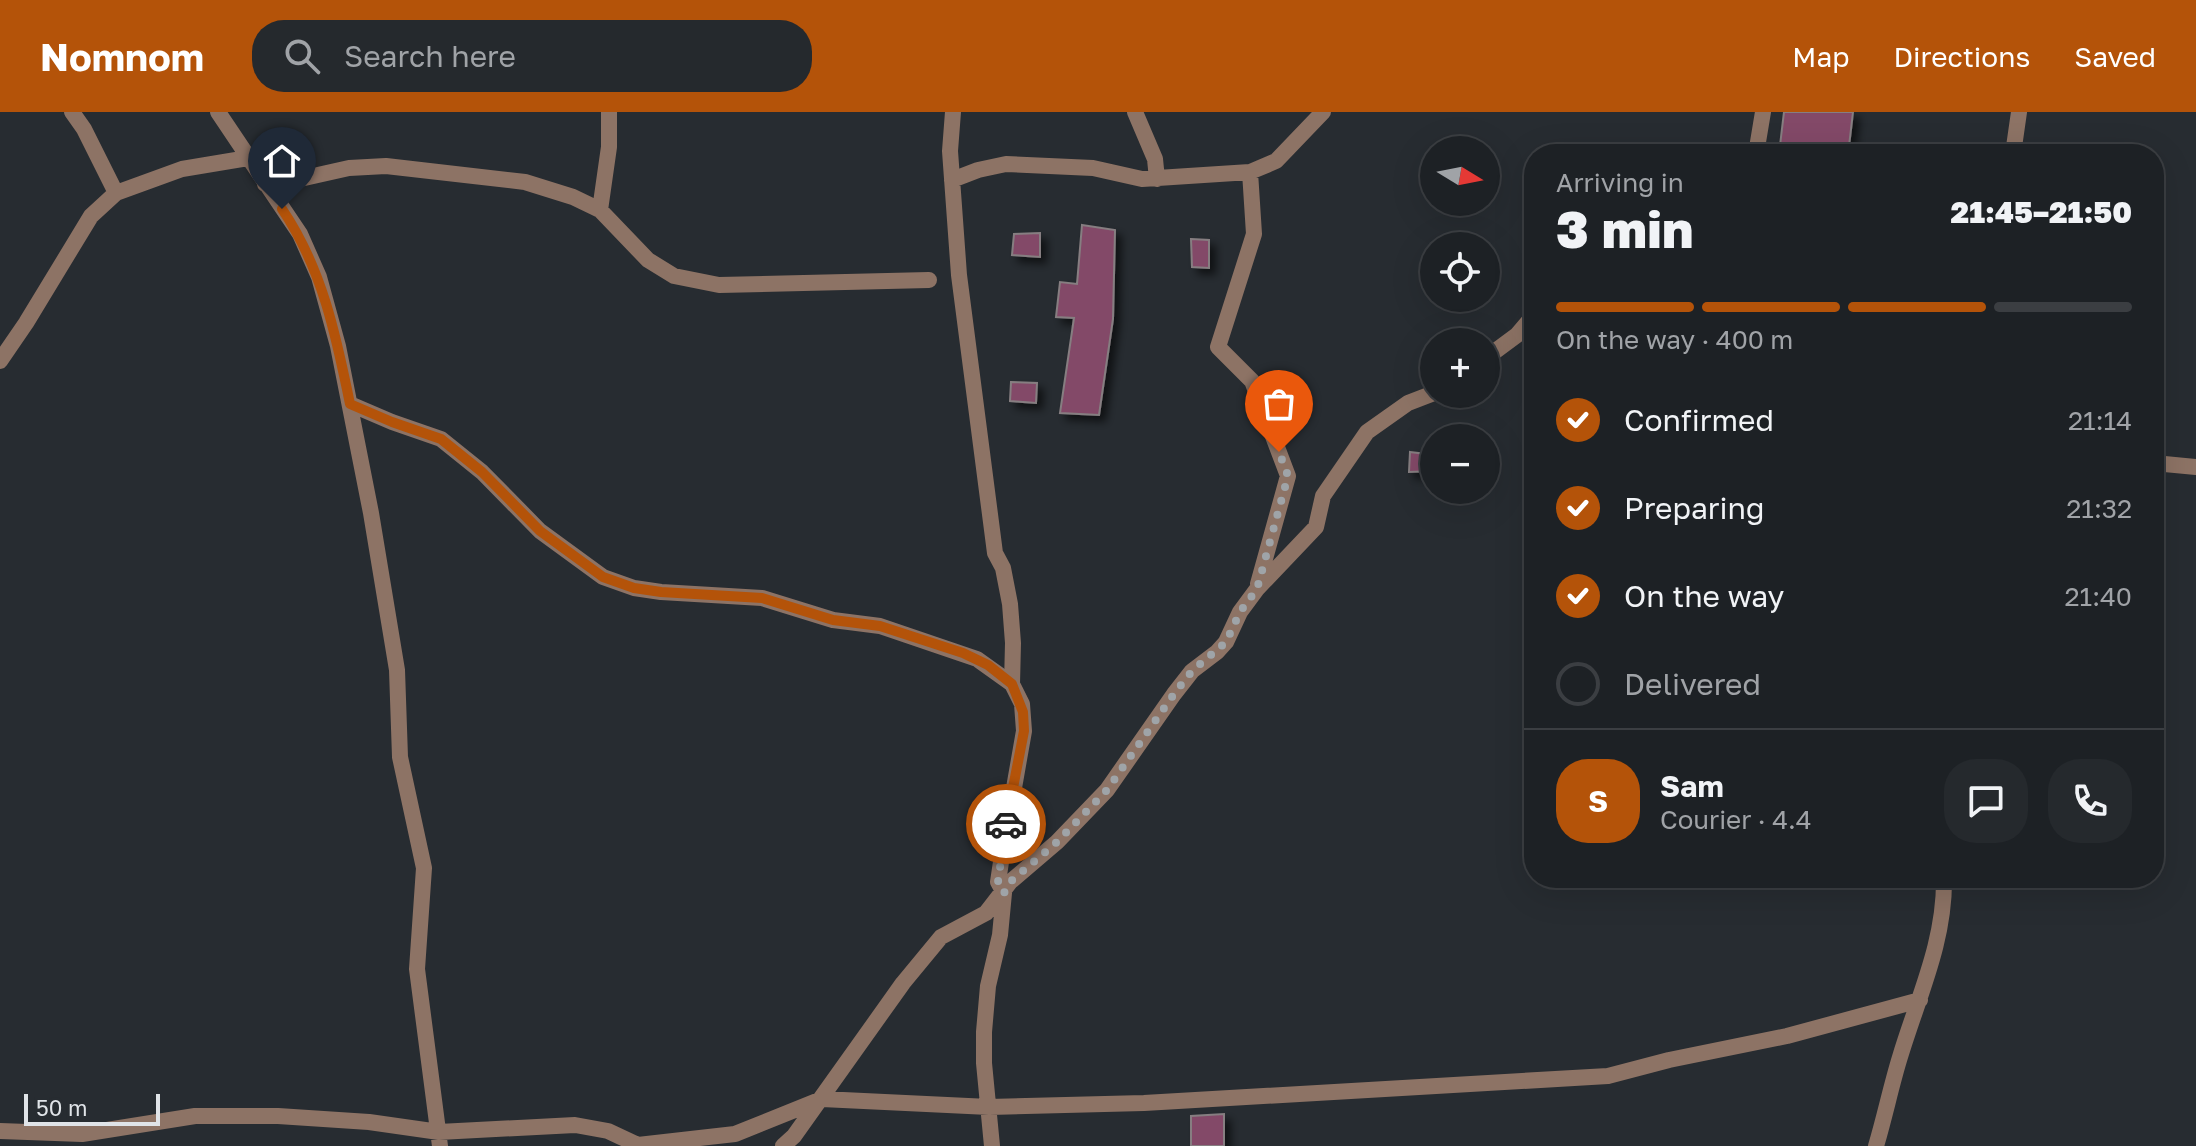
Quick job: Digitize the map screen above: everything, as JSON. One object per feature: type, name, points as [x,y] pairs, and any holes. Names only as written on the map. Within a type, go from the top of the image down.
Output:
[{"type":"street","points":[[72,112],[84,129],[116,193]]},
{"type":"street","points":[[218,112],[300,234],[319,277],[338,346],[397,670],[400,757],[424,868],[417,969],[439,1139]]},
{"type":"street","points":[[600,210],[609,147],[609,112]]},
{"type":"street","points":[[953,112],[952,180],[959,275],[995,553],[1003,568],[1010,604],[1012,684]]},
{"type":"street","points":[[1135,112],[1155,159],[1157,179]]},
{"type":"street","points":[[952,180],[1006,164],[1093,168],[1142,179],[1250,172],[1276,161],[1323,112]]},
{"type":"street","points":[[1758,144],[1763,112]]},
{"type":"street","points":[[2014,144],[2019,112]]},
{"type":"street","points":[[0,361],[91,216],[116,193],[182,169],[248,158]]},
{"type":"street","points":[[265,184],[349,168],[386,166],[525,182],[573,197],[600,210],[648,260],[674,276],[719,285],[929,280]]},
{"type":"street","points":[[1250,172],[1254,234],[1218,347],[1252,381],[1288,476],[1257,589]]},
{"type":"street","points":[[1500,348],[1524,327]]},
{"type":"street","points":[[783,1146],[822,1099],[903,983],[941,937],[986,913],[1010,882],[1048,850],[1107,790],[1192,671],[1226,642],[1240,612],[1257,589],[1316,527],[1323,496],[1367,432],[1408,403],[1420,398]]},
{"type":"street","points":[[350,404],[441,439],[482,472],[540,531],[603,577],[634,588],[661,592],[762,598],[833,620],[880,626],[963,653],[988,665],[1012,684],[1022,704],[1024,731],[1007,813],[998,882],[1004,893],[1000,935],[988,986],[984,1032],[992,1146]]},
{"type":"street","points":[[2164,464],[2196,467]]},
{"type":"street","points":[[1876,1146],[1941,928],[1944,888]]},
{"type":"street","points":[[0,1131],[82,1134],[195,1116],[278,1116],[369,1122],[439,1139],[575,1125],[608,1131],[639,1146],[735,1134],[822,1099],[989,1107],[1144,1103],[1608,1076],[1787,1036],[1920,1000]]},
{"type":"building","points":[[1784,112],[1853,112],[1849,144],[1780,144]]},
{"type":"building","points":[[1082,225],[1115,230],[1113,319],[1099,415],[1060,413],[1074,318],[1056,317],[1060,282],[1077,284]]},
{"type":"building","points":[[1040,233],[1040,257],[1012,255],[1014,234]]},
{"type":"building","points":[[1191,239],[1209,240],[1209,268],[1192,267]]},
{"type":"building","points":[[1011,382],[1037,383],[1036,403],[1010,401]]},
{"type":"building","points":[[1410,452],[1420,453],[1420,472],[1409,472]]},
{"type":"building","points":[[1224,1114],[1224,1146],[1191,1146],[1191,1116]]},
{"type":"way so far","points":[[1006,824],[998,882],[1004,893],[1010,882],[1031,867],[1107,790],[1192,671],[1226,642],[1240,612],[1257,589],[1288,476],[1279,452]]},
{"type":"route","points":[[282,209],[300,234],[319,277],[350,404],[441,439],[482,472],[512,506],[540,531],[581,563],[603,577],[634,588],[762,598],[833,620],[880,626],[963,653],[988,665],[1012,684],[1022,704],[1024,731],[1006,824]]}]
